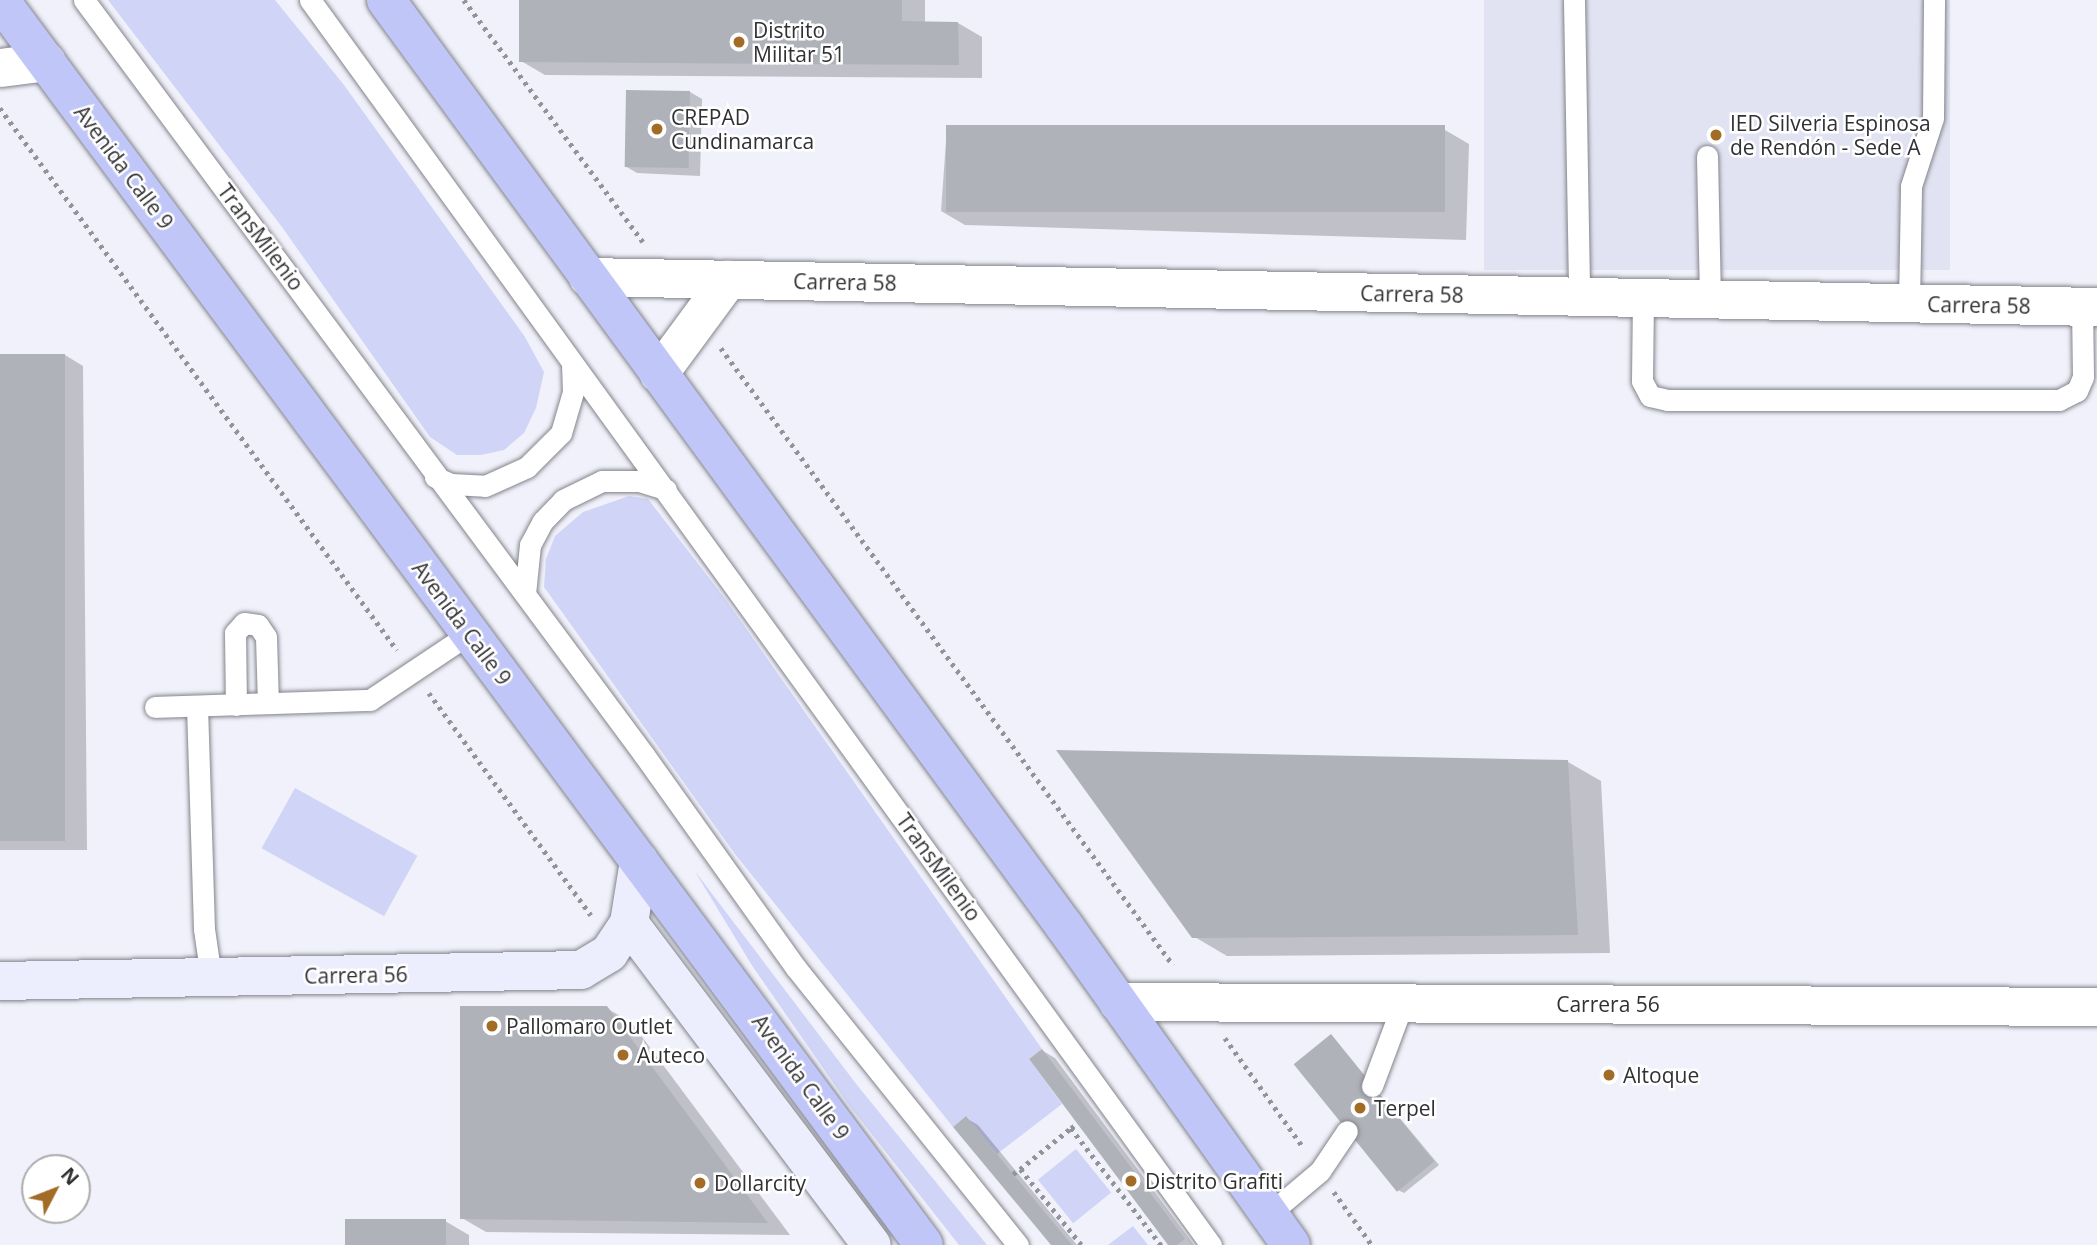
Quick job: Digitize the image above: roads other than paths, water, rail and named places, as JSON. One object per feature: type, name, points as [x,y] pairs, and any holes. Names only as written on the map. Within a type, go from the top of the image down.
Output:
[{"type":"highway","name":"Avenida Calle 9","points":[[0,0],[920,1237]]},
{"type":"highway","points":[[386,0],[1118,1002],[1291,1245]]},
{"type":"street","points":[[0,68],[47,62]]},
{"type":"street","name":"Carrera 58","points":[[588,277],[2090,307]]},
{"type":"street","points":[[659,374],[727,280]]},
{"type":"street","name":"Carrera 56","points":[[0,981],[574,971],[609,953],[612,921],[639,861]]},
{"type":"street","points":[[612,921],[872,1245]]},
{"type":"street","name":"Carrera 56","points":[[1118,1002],[2097,1007]]},
{"type":"lane","name":"TransMilenio","points":[[84,0],[435,477],[526,594],[796,968],[1018,1245]]},
{"type":"lane","name":"TransMilenio","points":[[310,0],[572,366],[666,489],[1211,1245]]},
{"type":"lane","points":[[1574,0],[1579,297]]},
{"type":"lane","points":[[1909,304],[1912,186],[1933,118],[1934,0]]},
{"type":"lane","points":[[1707,156],[1710,300]]},
{"type":"lane","points":[[1643,298],[1642,381],[1650,396],[1667,400],[2059,400],[2077,391],[2084,377],[2090,307]]},
{"type":"lane","points":[[435,477],[451,484],[485,486],[527,467],[561,433],[573,392],[572,366]]},
{"type":"lane","points":[[526,594],[530,545],[543,521],[563,500],[602,481],[639,481],[666,489]]},
{"type":"lane","points":[[236,705],[235,633],[244,623],[258,625],[266,637],[268,704]]},
{"type":"lane","points":[[155,707],[370,700],[470,633]]},
{"type":"lane","points":[[197,706],[204,929],[211,977]]},
{"type":"lane","points":[[1372,1086],[1404,1003]]},
{"type":"lane","points":[[1269,1214],[1320,1171],[1348,1131]]},
{"type":"place","name":"Distrito Militar 51","points":[[739,42]]},
{"type":"place","name":"CREPAD Cundinamarca","points":[[657,129]]},
{"type":"place","name":"IED Silveria Espinosa de Rendón - Sede A","points":[[1716,135]]},
{"type":"place","name":"Pallomaro Outlet","points":[[492,1026]]},
{"type":"place","name":"Auteco","points":[[623,1055]]},
{"type":"place","name":"Altoque","points":[[1609,1075]]},
{"type":"place","name":"Terpel","points":[[1360,1108]]},
{"type":"place","name":"Distrito Grafiti","points":[[1131,1181]]},
{"type":"place","name":"Dollarcity","points":[[700,1183]]}]
